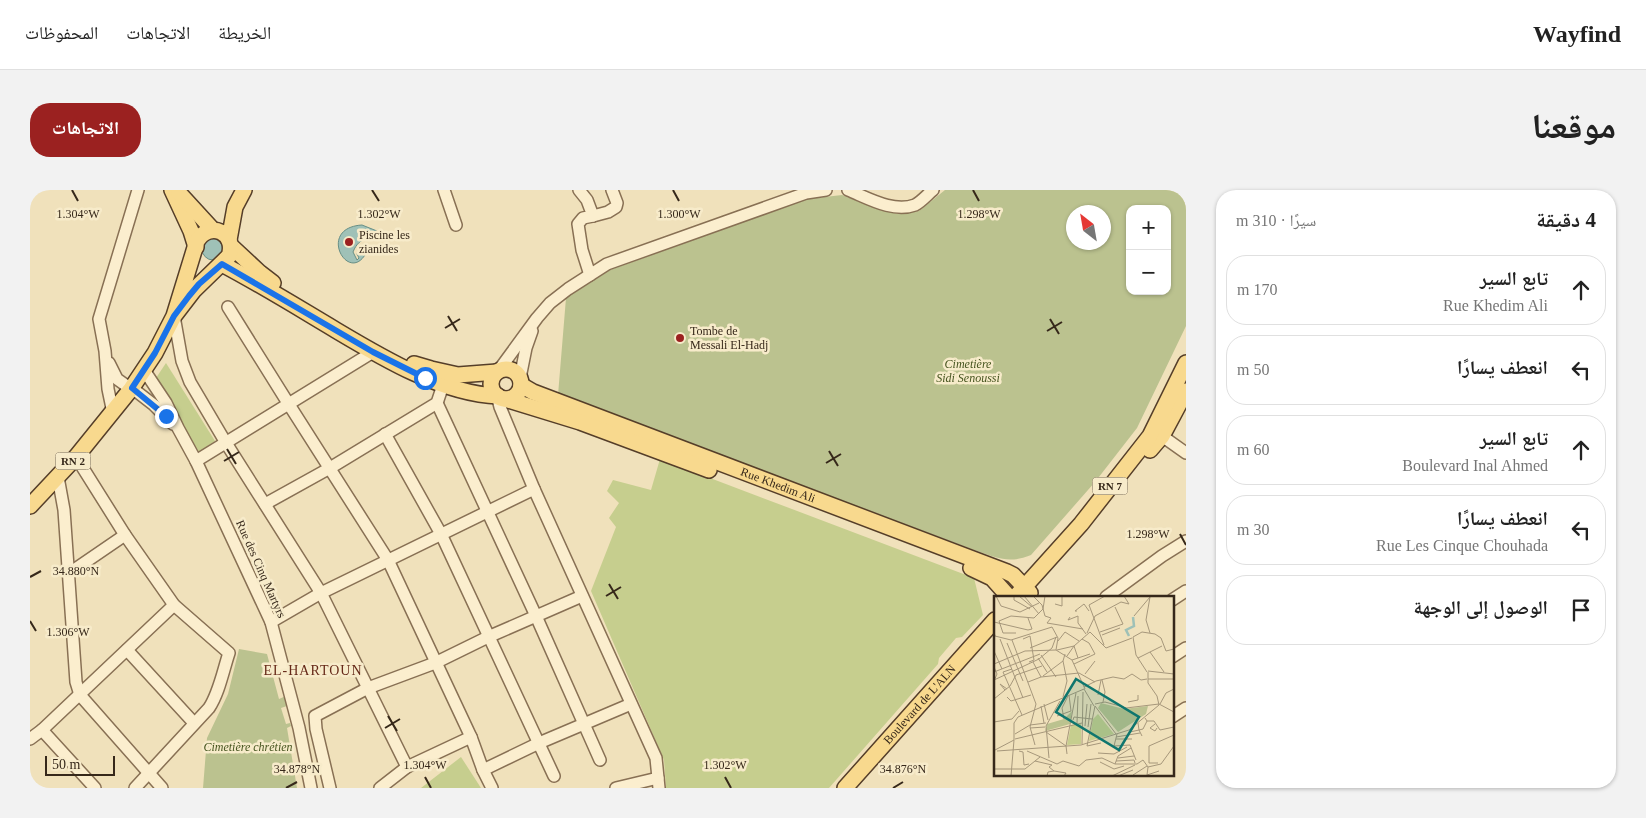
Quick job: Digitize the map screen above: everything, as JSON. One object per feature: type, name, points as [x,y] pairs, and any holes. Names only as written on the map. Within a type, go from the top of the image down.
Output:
[{"type":"main road","points":[[172,190],[191,231],[200,259],[209,265],[221,264],[229,256],[235,207]]},
{"type":"main road","points":[[176,190],[214,230]]},
{"type":"main road","points":[[214,230],[235,207],[244,190]]},
{"type":"main road","points":[[196,248],[199,237],[208,231],[221,232],[260,273],[282,291],[367,341],[409,362],[458,375],[509,369],[517,374],[520,381],[516,395],[497,397],[491,384],[492,377],[498,371]]},
{"type":"main road","name":"RN 2","points":[[174,316],[196,248]]},
{"type":"main road","name":"RN 2","points":[[30,505],[58,477],[113,413],[144,370],[174,316],[194,290],[221,264]]},
{"type":"main road","name":"Rue Khedim Ali","points":[[221,264],[373,352],[425,378],[443,385],[497,397],[580,422],[985,574],[998,584],[1008,596]]},
{"type":"main road","name":"RN 7","points":[[1024,593],[1150,436],[1186,363]]},
{"type":"main road","name":"Rue Khedim Ali","points":[[520,381],[533,392],[1007,572],[1013,575],[1024,593]]},
{"type":"main road","name":"RN 7","points":[[1024,593],[1092,524],[1162,436],[1186,391]]},
{"type":"main road","points":[[1007,572],[1028,568],[1052,556]]},
{"type":"main road","name":"Boulevard de L'ALN","points":[[856,788],[987,637],[994,622]]},
{"type":"main road","name":"Boulevard de L'ALN","points":[[845,788],[987,637]]},
{"type":"street","points":[[113,413],[99,319],[138,190]]},
{"type":"street","points":[[445,190],[456,225]]},
{"type":"street","points":[[579,190],[587,200],[593,216]]},
{"type":"street","points":[[590,275],[582,250],[578,224],[583,218],[608,212],[616,207],[617,203],[612,190]]},
{"type":"street","points":[[498,371],[550,303],[607,264],[806,193],[826,190]]},
{"type":"street","points":[[848,190],[882,203],[900,207],[916,204],[933,190]]},
{"type":"street","points":[[228,307],[388,560],[471,737],[492,788]]},
{"type":"street","points":[[174,316],[184,368],[226,443],[321,593],[407,767]]},
{"type":"street","points":[[520,381],[526,348],[537,318]]},
{"type":"street","points":[[105,351],[114,375],[120,382],[160,410],[178,428]]},
{"type":"street","points":[[196,461],[373,352]]},
{"type":"street","points":[[144,370],[166,403],[178,428]]},
{"type":"street","points":[[265,504],[330,468],[437,403],[443,385]]},
{"type":"street","points":[[497,397],[534,489],[656,758],[658,783],[616,788]]},
{"type":"street","points":[[437,403],[536,616],[600,760]]},
{"type":"street","name":"Rue des Cinq Martyrs","points":[[178,428],[196,461],[271,622],[299,728],[311,788]]},
{"type":"street","points":[[385,434],[441,534],[554,776]]},
{"type":"street","points":[[1162,436],[1186,453]]},
{"type":"street","points":[[76,457],[125,535],[174,605],[229,653],[215,700],[134,788]]},
{"type":"street","points":[[58,477],[64,510],[76,682],[80,695],[162,788]]},
{"type":"street","points":[[271,622],[321,593],[534,489]]},
{"type":"street","points":[[68,574],[125,535]]},
{"type":"street","points":[[1107,596],[1186,541]]},
{"type":"street","points":[[1174,599],[1186,591]]},
{"type":"street","points":[[330,788],[316,730],[315,716],[368,688],[435,663],[488,637],[582,596]]},
{"type":"street","points":[[30,739],[80,695],[174,605]]},
{"type":"street","points":[[1174,656],[1186,648]]},
{"type":"street","points":[[127,650],[194,723]]},
{"type":"street","points":[[483,770],[539,743],[631,704]]},
{"type":"street","points":[[1174,716],[1186,708]]},
{"type":"street","points":[[42,730],[95,788]]},
{"type":"street","points":[[380,788],[407,767],[471,737]]},
{"type":"green space","name":"Cimetière Sidi Senoussi","points":[[945,190],[1186,190],[1186,326],[1137,428],[1095,482],[1031,555],[1010,560],[991,556],[558,395],[566,298],[610,270],[807,199],[842,195],[880,210],[899,214],[919,211]]},
{"type":"green space","points":[[166,363],[215,441],[199,452],[154,381]]},
{"type":"green space","points":[[660,459],[974,578],[983,615],[962,637],[956,638],[939,658],[938,664],[829,788],[666,788],[664,760],[591,591],[616,527],[609,518],[619,503],[607,491],[613,480],[651,490]]},
{"type":"green space","name":"Cimetière chrétien","points":[[239,649],[267,654],[279,699],[286,696],[290,705],[281,708],[286,724],[290,723],[291,726],[287,728],[297,788],[203,788],[207,738],[228,694]]},
{"type":"green space","points":[[461,757],[481,788],[421,788]]},
{"type":"water","name":"Piscine les zianides","points":[[362,225],[377,231],[373,236],[363,240],[356,246],[353,252],[357,260],[359,258],[357,254],[361,247],[366,245],[368,249],[361,260],[353,263],[346,260],[341,254],[338,245],[340,236],[348,229]]},
{"type":"water","points":[[213,238],[221,241],[224,249],[221,257],[213,260],[205,257],[202,249],[205,241]]},
{"type":"place","name":"Piscine les zianides","points":[[349,242]]},
{"type":"place","name":"Tombe de Messali El-Hadj","points":[[680,338]]},
{"type":"district","name":"EL-HARTOUN","points":[[313,670]]},
{"type":"route","points":[[166,416],[132,388],[155,353],[174,316],[199,284],[220,264],[253,281],[373,352],[425,378]]}]
